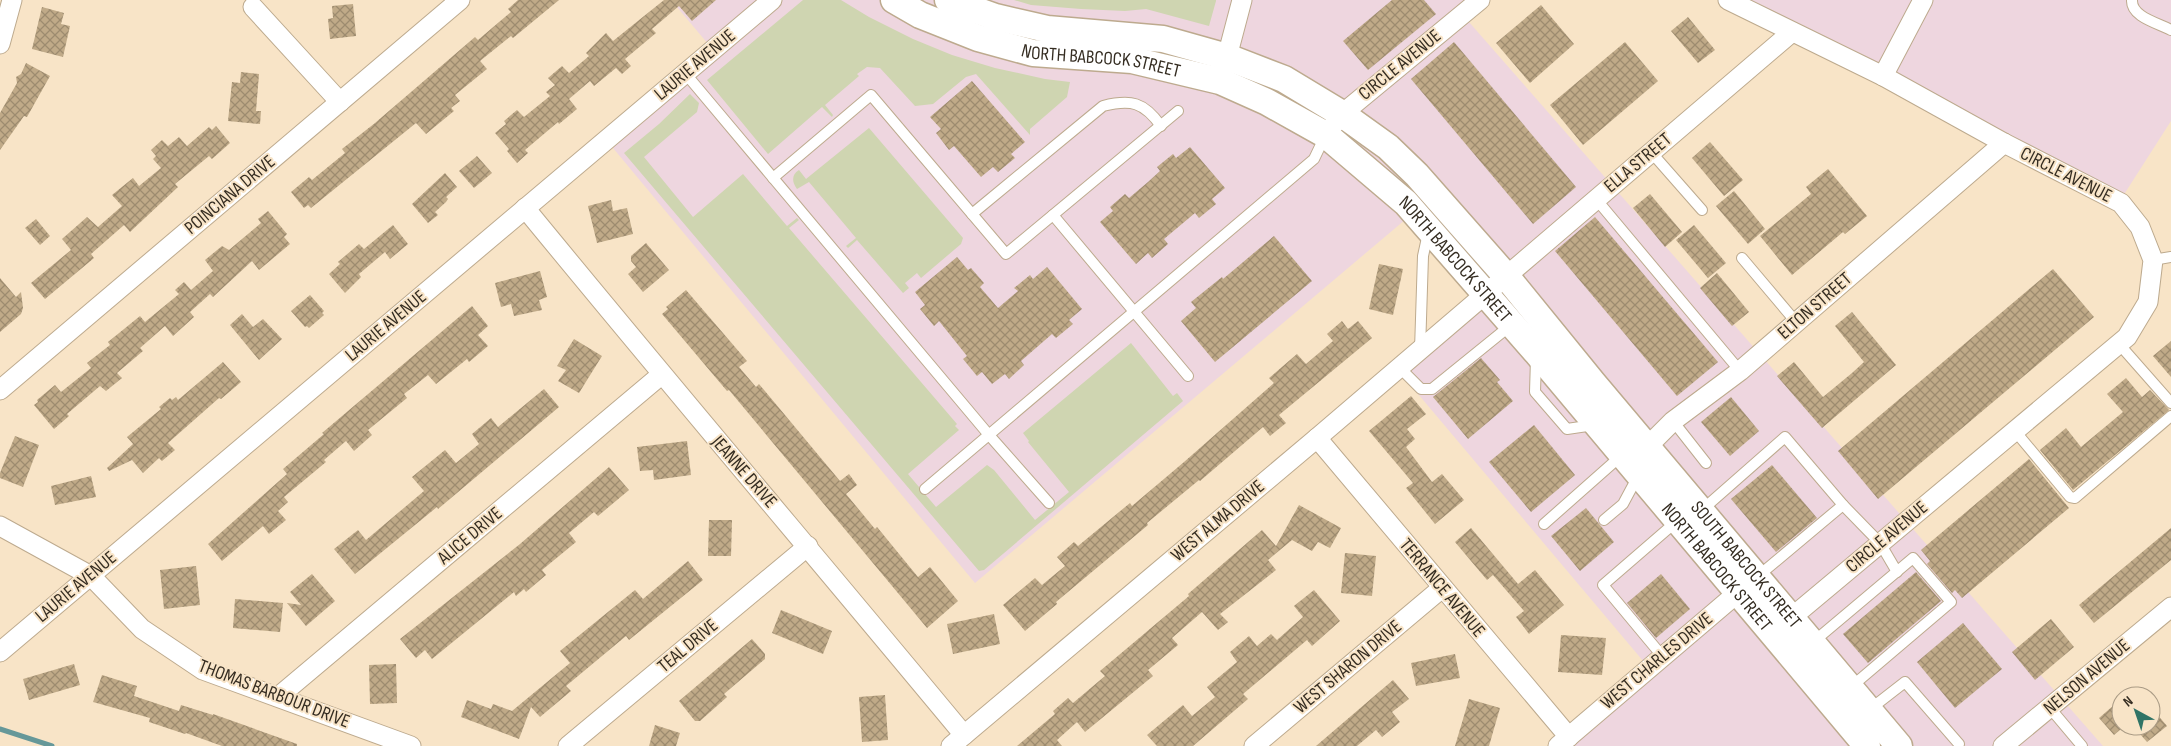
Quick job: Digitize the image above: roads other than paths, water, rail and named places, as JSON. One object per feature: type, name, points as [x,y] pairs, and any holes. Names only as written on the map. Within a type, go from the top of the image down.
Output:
[{"type":"main road","name":"NORTH BABCOCK STREET","points":[[894,0],[920,15],[978,38],[1033,53],[1132,60],[1220,81],[1267,102],[1326,135],[1406,203],[1537,353],[1677,521],[1747,585],[1867,746]]},
{"type":"main road","name":"NORTH BABCOCK STREET","points":[[948,0],[995,17],[1047,29],[1162,39],[1227,56],[1284,79],[1342,114],[1388,147],[1417,175],[1506,276],[1593,383]]},
{"type":"main road","name":"SOUTH BABCOCK STREET","points":[[1593,383],[1701,511],[1747,585],[1791,618],[1900,746]]},
{"type":"street","points":[[0,44],[12,6],[12,0]]},
{"type":"street","name":"POINCIANA DRIVE","points":[[0,390],[460,0]]},
{"type":"street","name":"LAURIE AVENUE","points":[[0,652],[772,0]]},
{"type":"street","points":[[1227,56],[1242,0]]},
{"type":"street","name":"CIRCLE AVENUE","points":[[1326,135],[1342,114],[1480,0]]},
{"type":"street","name":"CIRCLE AVENUE","points":[[1728,0],[1883,76],[2004,144],[2121,203],[2162,258],[2148,302],[2127,337],[1791,618]]},
{"type":"street","points":[[1883,76],[1923,0]]},
{"type":"street","points":[[253,7],[340,102]]},
{"type":"street","name":"ELLA STREET","points":[[1485,294],[1792,32]]},
{"type":"street","name":"ELTON STREET","points":[[1638,475],[1647,447],[1674,422],[1740,370],[2004,144]]},
{"type":"street","name":"JEANNE DRIVE","points":[[525,208],[661,375],[808,546],[957,740]]},
{"type":"street","name":"WEST ALMA DRIVE","points":[[957,740],[1317,438],[1485,294]]},
{"type":"street","name":"ALICE DRIVE","points":[[278,698],[661,375]]},
{"type":"street","name":"TERRANCE AVENUE","points":[[1317,438],[1442,588],[1563,742]]},
{"type":"street","name":"THOMAS BARBOUR DRIVE","points":[[0,526],[91,576],[142,629],[203,670],[411,746]]},
{"type":"street","name":"TEAL DRIVE","points":[[568,746],[808,546]]},
{"type":"street","name":"WEST CHARLES DRIVE","points":[[1563,742],[1747,585]]},
{"type":"street","name":"WEST SHARON DRIVE","points":[[1254,746],[1442,588]]},
{"type":"street","name":"NELSON AVENUE","points":[[2002,746],[2171,607]]},
{"type":"lane","points":[[2132,0],[2132,7],[2137,13],[2171,30]]},
{"type":"lane","points":[[685,73],[989,435],[1049,502]]},
{"type":"lane","points":[[773,178],[871,95],[1006,254],[1178,111]]},
{"type":"lane","points":[[972,214],[1103,106],[1130,102],[1149,110],[1161,126]]},
{"type":"lane","points":[[925,490],[1314,159],[1326,135]]},
{"type":"lane","points":[[1651,152],[1702,210]]},
{"type":"lane","points":[[1596,199],[1740,370]]},
{"type":"lane","points":[[1053,215],[1188,376]]},
{"type":"lane","points":[[1420,350],[1423,256],[1429,229]]},
{"type":"lane","points":[[1742,258],[1796,322]]},
{"type":"lane","points":[[1399,367],[1421,389],[1432,389],[1512,325]]},
{"type":"lane","points":[[2119,344],[2171,403]]},
{"type":"lane","points":[[2014,431],[2070,497],[2075,498],[2171,416]]},
{"type":"lane","points":[[1674,422],[1706,463]]},
{"type":"lane","points":[[1701,511],[1785,437],[1843,505],[1880,543],[1897,572]]},
{"type":"lane","points":[[1544,524],[1622,455]]},
{"type":"lane","points":[[1604,520],[1623,504],[1638,475]]},
{"type":"lane","points":[[1747,585],[1843,505]]},
{"type":"lane","points":[[1663,657],[1603,586],[1677,521]]},
{"type":"lane","points":[[1812,643],[1912,558],[1950,602],[1851,688]]},
{"type":"lane","points":[[1869,710],[1905,682],[1959,744]]},
{"type":"lane","points":[[2050,708],[2082,746]]},
{"type":"waterway","points":[[0,729],[52,746]]}]
